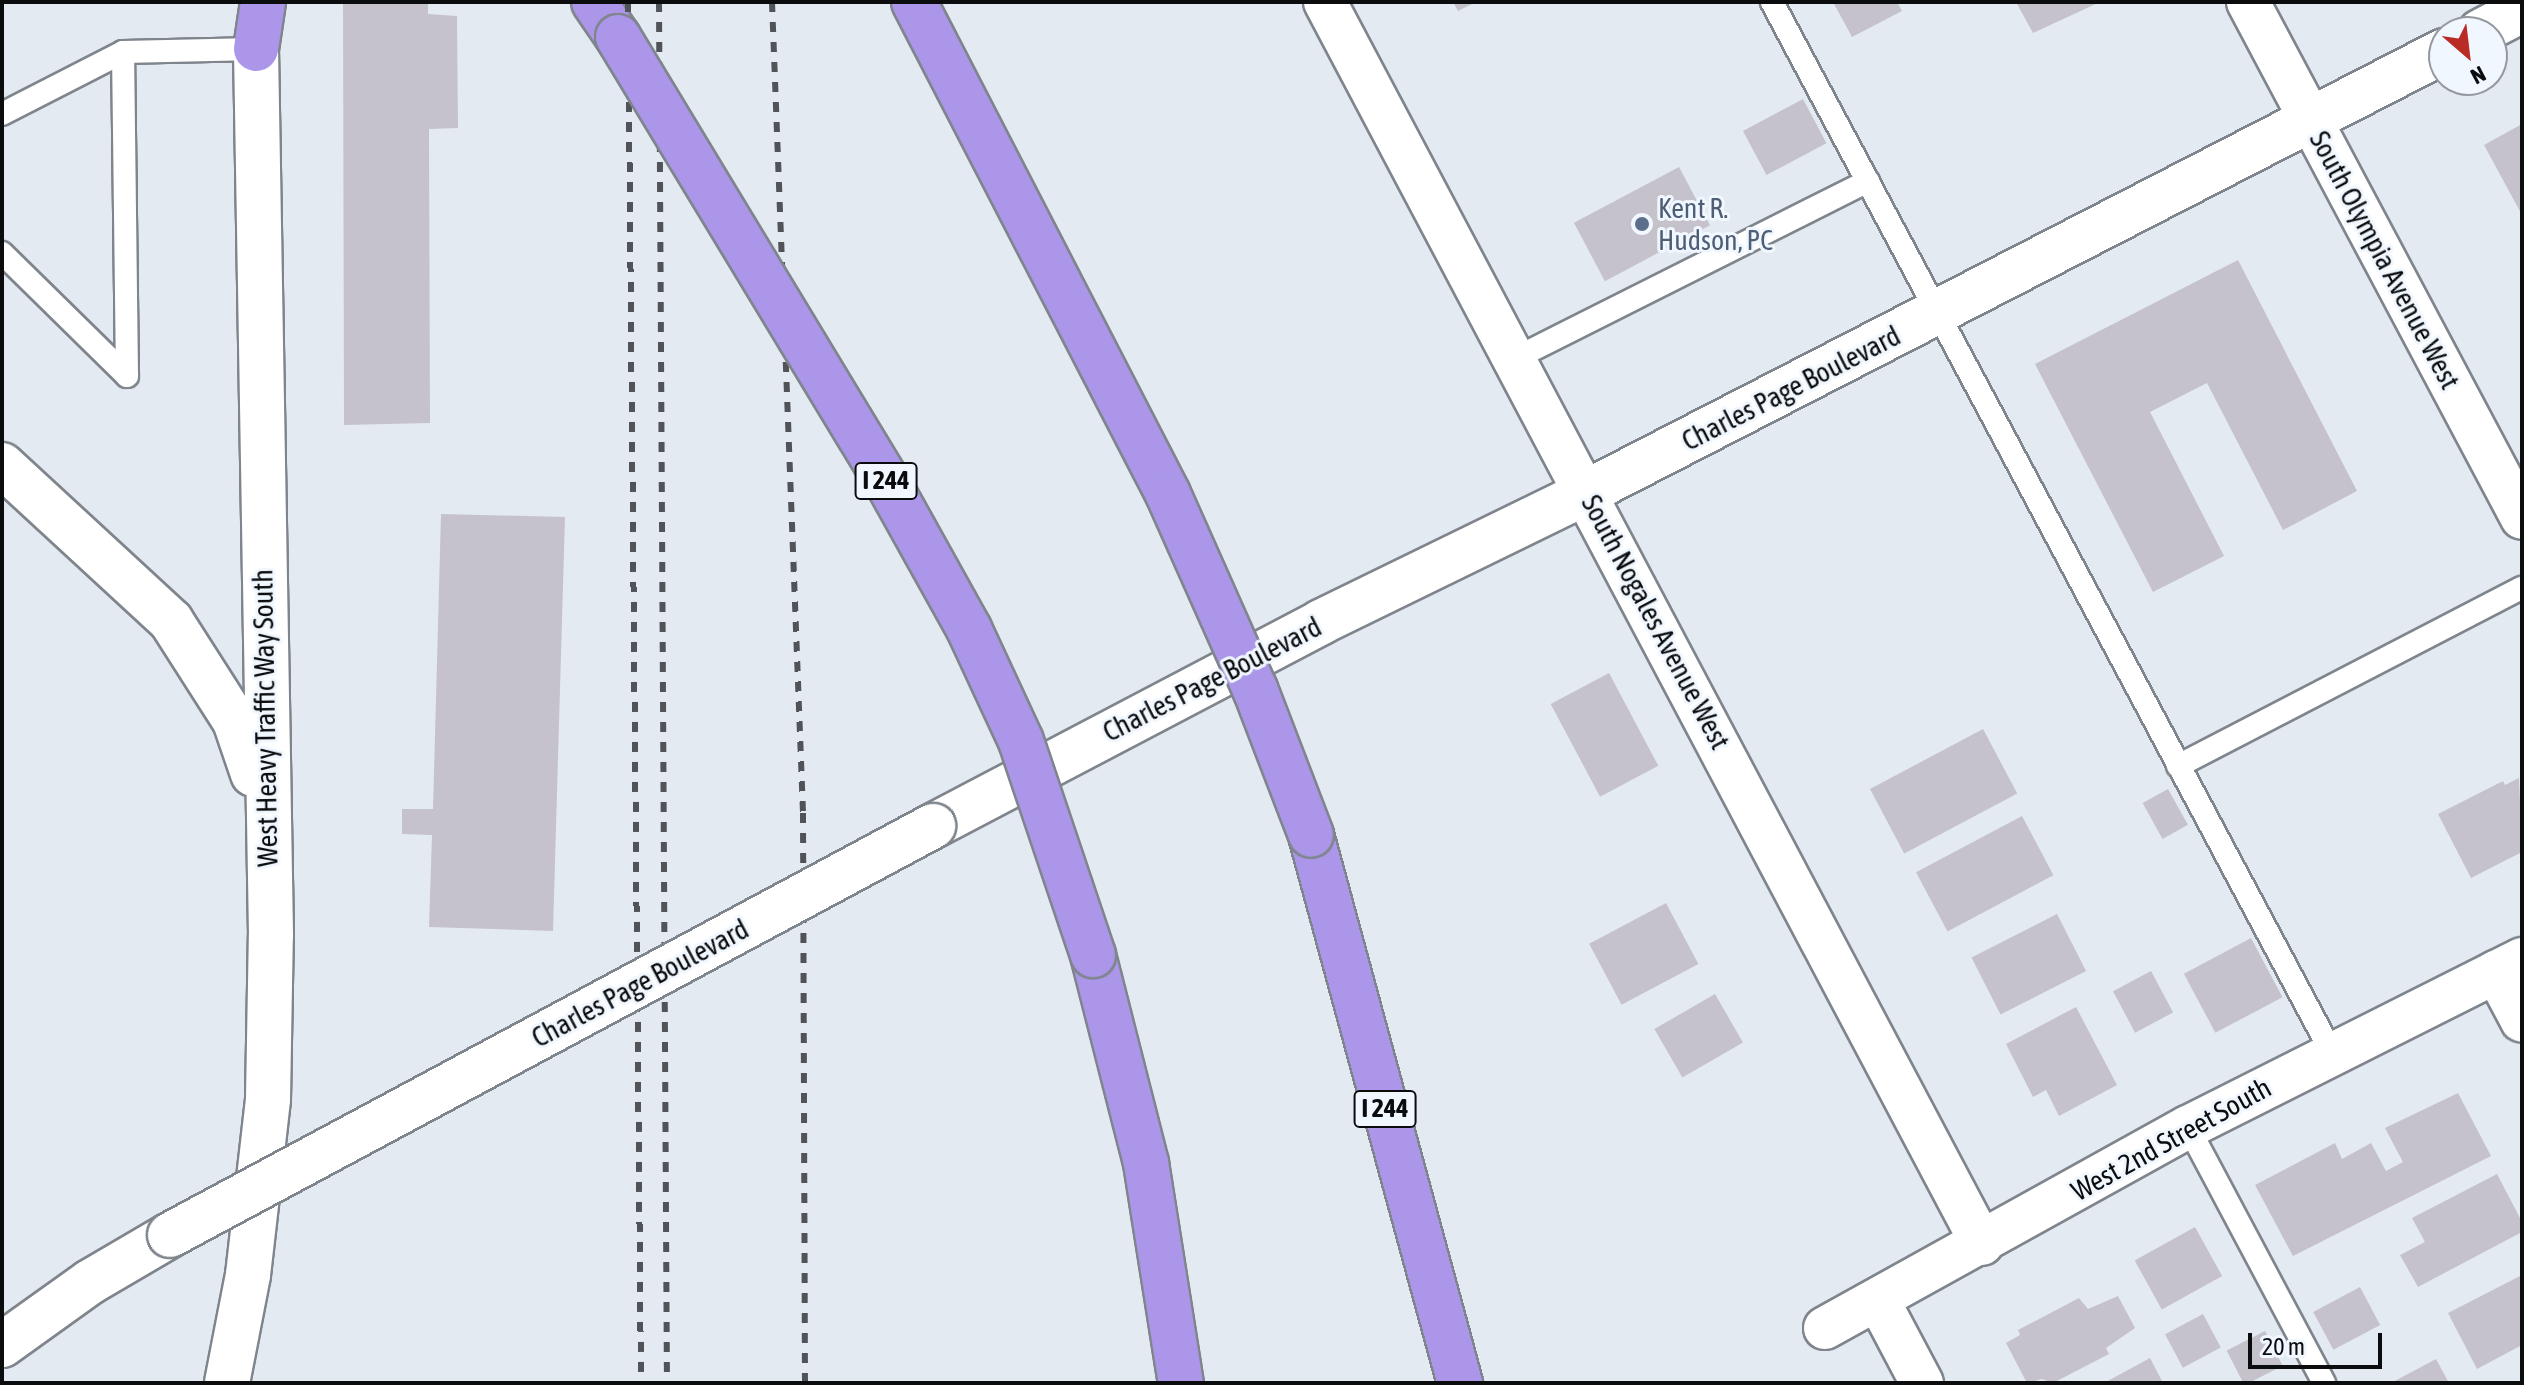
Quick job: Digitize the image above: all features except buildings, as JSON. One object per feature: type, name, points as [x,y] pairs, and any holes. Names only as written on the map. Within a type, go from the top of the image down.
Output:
[{"type":"highway","points":[[256,49],[263,2]]},
{"type":"highway","name":"I 244","points":[[914,2],[1168,494],[1255,689],[1311,835],[1460,1383]]},
{"type":"highway","name":"I 244","points":[[603,14],[877,466],[969,629],[1021,741],[1093,955],[1146,1163],[1181,1383]]},
{"type":"main road","name":"West Heavy Traffic Way South","points":[[227,1383],[248,1275],[268,1099],[271,935],[265,823],[256,49]]},
{"type":"main road","name":"Charles Page Boulevard","points":[[2,1345],[90,1282],[170,1235],[933,826],[1321,622],[1587,492],[2428,59]]},
{"type":"main road","points":[[2,465],[171,621],[235,721],[265,823]]},
{"type":"street","name":"South Nogales Avenue West","points":[[1325,2],[1587,492],[1982,1244]]},
{"type":"street","name":"South Olympia Avenue West","points":[[2248,2],[2522,518]]},
{"type":"street","name":"West 2nd Street South","points":[[1825,1328],[1982,1244],[2188,1127],[2509,966]]},
{"type":"street","points":[[2509,966],[2522,1021]]},
{"type":"street","points":[[1878,1300],[1922,1383]]},
{"type":"lane","points":[[1772,2],[2332,1053]]},
{"type":"lane","points":[[2,114],[123,52],[256,49]]},
{"type":"lane","points":[[2,253],[127,376],[123,52]]},
{"type":"lane","points":[[1516,358],[1868,181]]},
{"type":"lane","points":[[2178,766],[2522,588]]},
{"type":"lane","points":[[2188,1127],[2324,1383]]},
{"type":"railway","points":[[628,2],[641,1383]]},
{"type":"railway","points":[[659,2],[667,1383]]},
{"type":"railway","points":[[772,2],[803,813],[805,1383]]},
{"type":"place","name":"Kent R. Hudson, PC","points":[[1642,224]]}]
